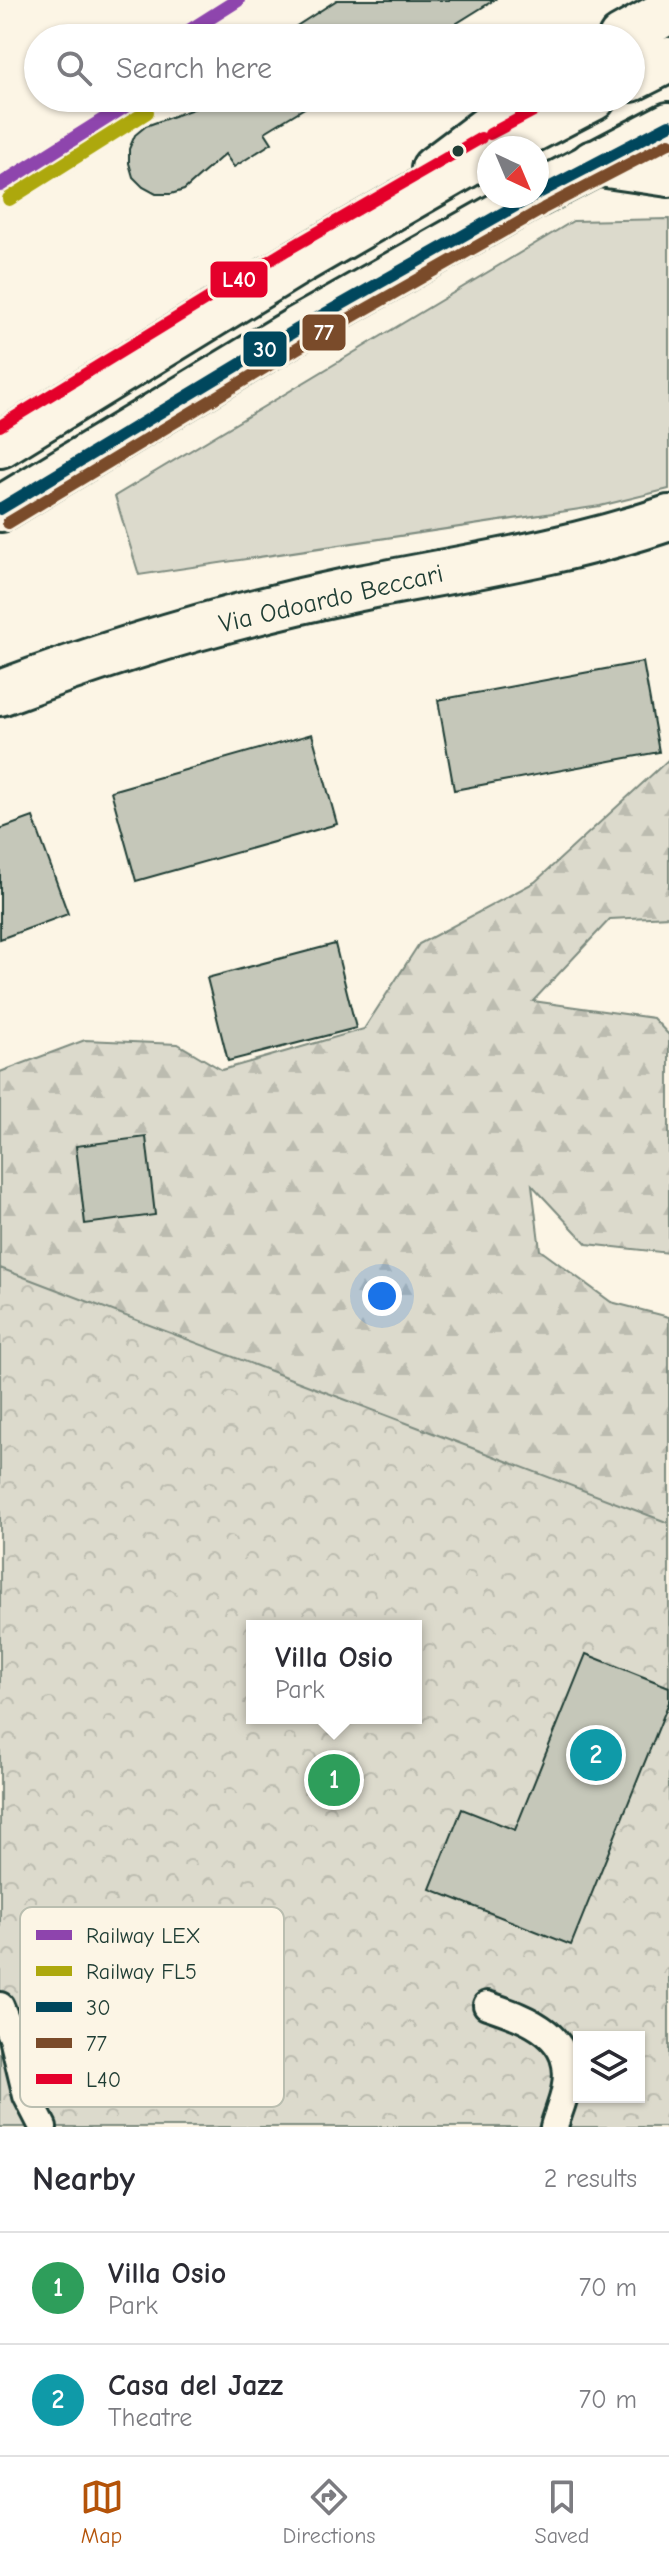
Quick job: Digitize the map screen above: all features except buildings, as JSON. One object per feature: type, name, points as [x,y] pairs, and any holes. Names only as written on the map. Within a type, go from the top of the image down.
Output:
[{"type":"main road","points":[[645,24],[669,11]]},
{"type":"main road","points":[[645,72],[669,60]]},
{"type":"main road","points":[[369,220],[510,112]]},
{"type":"main road","points":[[520,136],[566,112]]},
{"type":"main road","points":[[549,187],[669,125]]},
{"type":"main road","points":[[0,445],[369,220],[477,159]]},
{"type":"main road","points":[[593,163],[669,174]]},
{"type":"main road","points":[[0,509],[298,329],[512,208]]},
{"type":"main road","points":[[538,555],[669,518]]},
{"type":"main road","name":"Via Odoardo Beccari","points":[[0,693],[110,655],[268,610],[354,590],[538,555],[669,536]]},
{"type":"lane","points":[[487,2005],[537,2025],[561,2046],[567,2075],[554,2127]]},
{"type":"lane","points":[[0,2006],[20,2067]]},
{"type":"lane","points":[[33,2107],[43,2127]]},
{"type":"green space","points":[[669,219],[669,489],[600,506],[139,575],[115,496],[573,221]]},
{"type":"green space","points":[[669,759],[669,916],[610,919],[533,1001],[653,1018],[669,1035],[669,1253],[587,1244],[532,1185],[540,1250],[611,1302],[669,1317],[669,1636],[0,1484],[0,1072],[85,1040],[178,1044],[222,1070],[364,1029],[419,944],[535,882]]},
{"type":"green space","points":[[0,1268],[669,1523],[669,2127],[0,2127]]},
{"type":"rail line","name":"LEX","points":[[200,24],[238,0]]},
{"type":"rail line","name":"LEX","points":[[0,185],[116,112]]},
{"type":"rail line","name":"FL5","points":[[9,199],[147,112]]},
{"type":"transit line","name":"L40","points":[[490,134],[532,112]]},
{"type":"transit line","name":"30","points":[[549,188],[669,125]]},
{"type":"transit line","name":"L40","points":[[0,426],[287,250],[477,140]]},
{"type":"transit line","name":"77","points":[[549,205],[669,143]]},
{"type":"transit line","name":"30","points":[[0,509],[298,329],[512,208]]},
{"type":"transit line","name":"77","points":[[8,523],[306,343],[541,210]]},
{"type":"place","name":"Casa del Jazz","points":[[596,1755]]},
{"type":"place","name":"Villa Osio","points":[[334,1780]]}]
